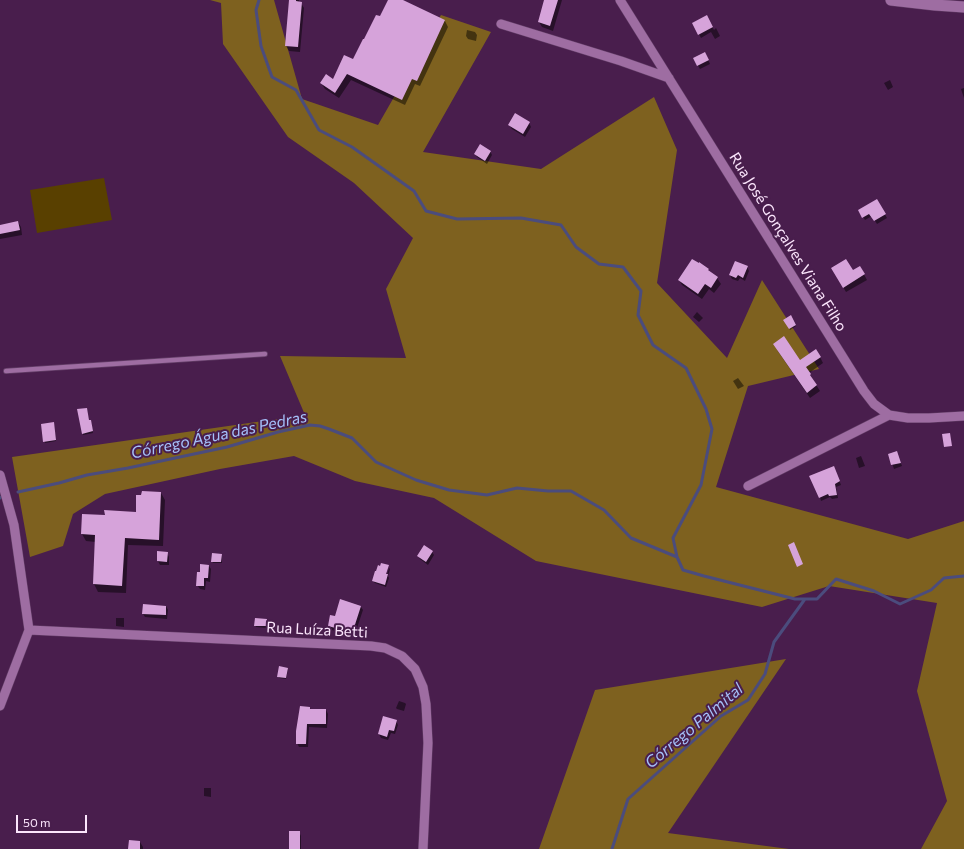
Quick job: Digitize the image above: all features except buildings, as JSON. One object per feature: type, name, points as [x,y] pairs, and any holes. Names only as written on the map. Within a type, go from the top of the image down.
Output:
[{"type":"street","name":"Rua José Gonçalves Viana Filho","points":[[620,0],[864,391],[874,404],[889,415],[908,418],[964,416]]},
{"type":"street","points":[[891,0],[964,7]]},
{"type":"street","points":[[501,24],[621,61],[669,78]]},
{"type":"street","points":[[748,486],[889,415]]},
{"type":"street","points":[[0,475],[14,525],[29,630],[0,706]]},
{"type":"street","name":"Rua Luíza Betti","points":[[29,630],[371,646],[385,648],[402,656],[415,669],[423,687],[426,704],[428,743],[423,849]]},
{"type":"lane","points":[[6,371],[265,354]]},
{"type":"shaded area","points":[[210,0],[274,0],[302,99],[378,125],[441,15],[491,32],[423,152],[541,169],[654,97],[677,150],[657,283],[727,358],[762,280],[819,369],[748,386],[716,487],[908,539],[964,521],[964,849],[921,849],[947,801],[917,691],[937,603],[829,586],[762,607],[536,561],[434,498],[355,481],[294,456],[220,469],[105,494],[73,514],[63,546],[30,557],[12,457],[305,415],[280,356],[406,358],[386,289],[413,238],[354,183],[288,137],[223,44],[221,3]]},
{"type":"shaded area","points":[[104,178],[112,220],[37,233],[30,190]]},
{"type":"shaded area","points":[[786,659],[668,833],[789,849],[539,849],[595,690]]},
{"type":"waterway","points":[[259,0],[256,10],[261,46],[272,77],[296,90],[319,130],[352,147],[414,191],[426,211],[457,219],[521,218],[561,225],[576,247],[599,264],[623,267],[641,291],[638,315],[653,345],[686,368],[706,409],[712,429],[701,485],[673,538],[677,557],[683,570],[795,599],[817,599],[836,579],[874,591],[900,604],[931,590],[944,578],[964,576]]},
{"type":"waterway","name":"Córrego Água das Pedras","points":[[18,492],[87,475],[227,447],[278,432],[310,425],[320,426],[352,438],[376,462],[416,480],[449,490],[487,495],[517,488],[548,491],[571,491],[604,510],[631,538],[677,557]]},
{"type":"waterway","name":"Córrego Palmital","points":[[612,849],[628,799],[721,716],[748,700],[765,674],[774,642],[805,599]]}]
